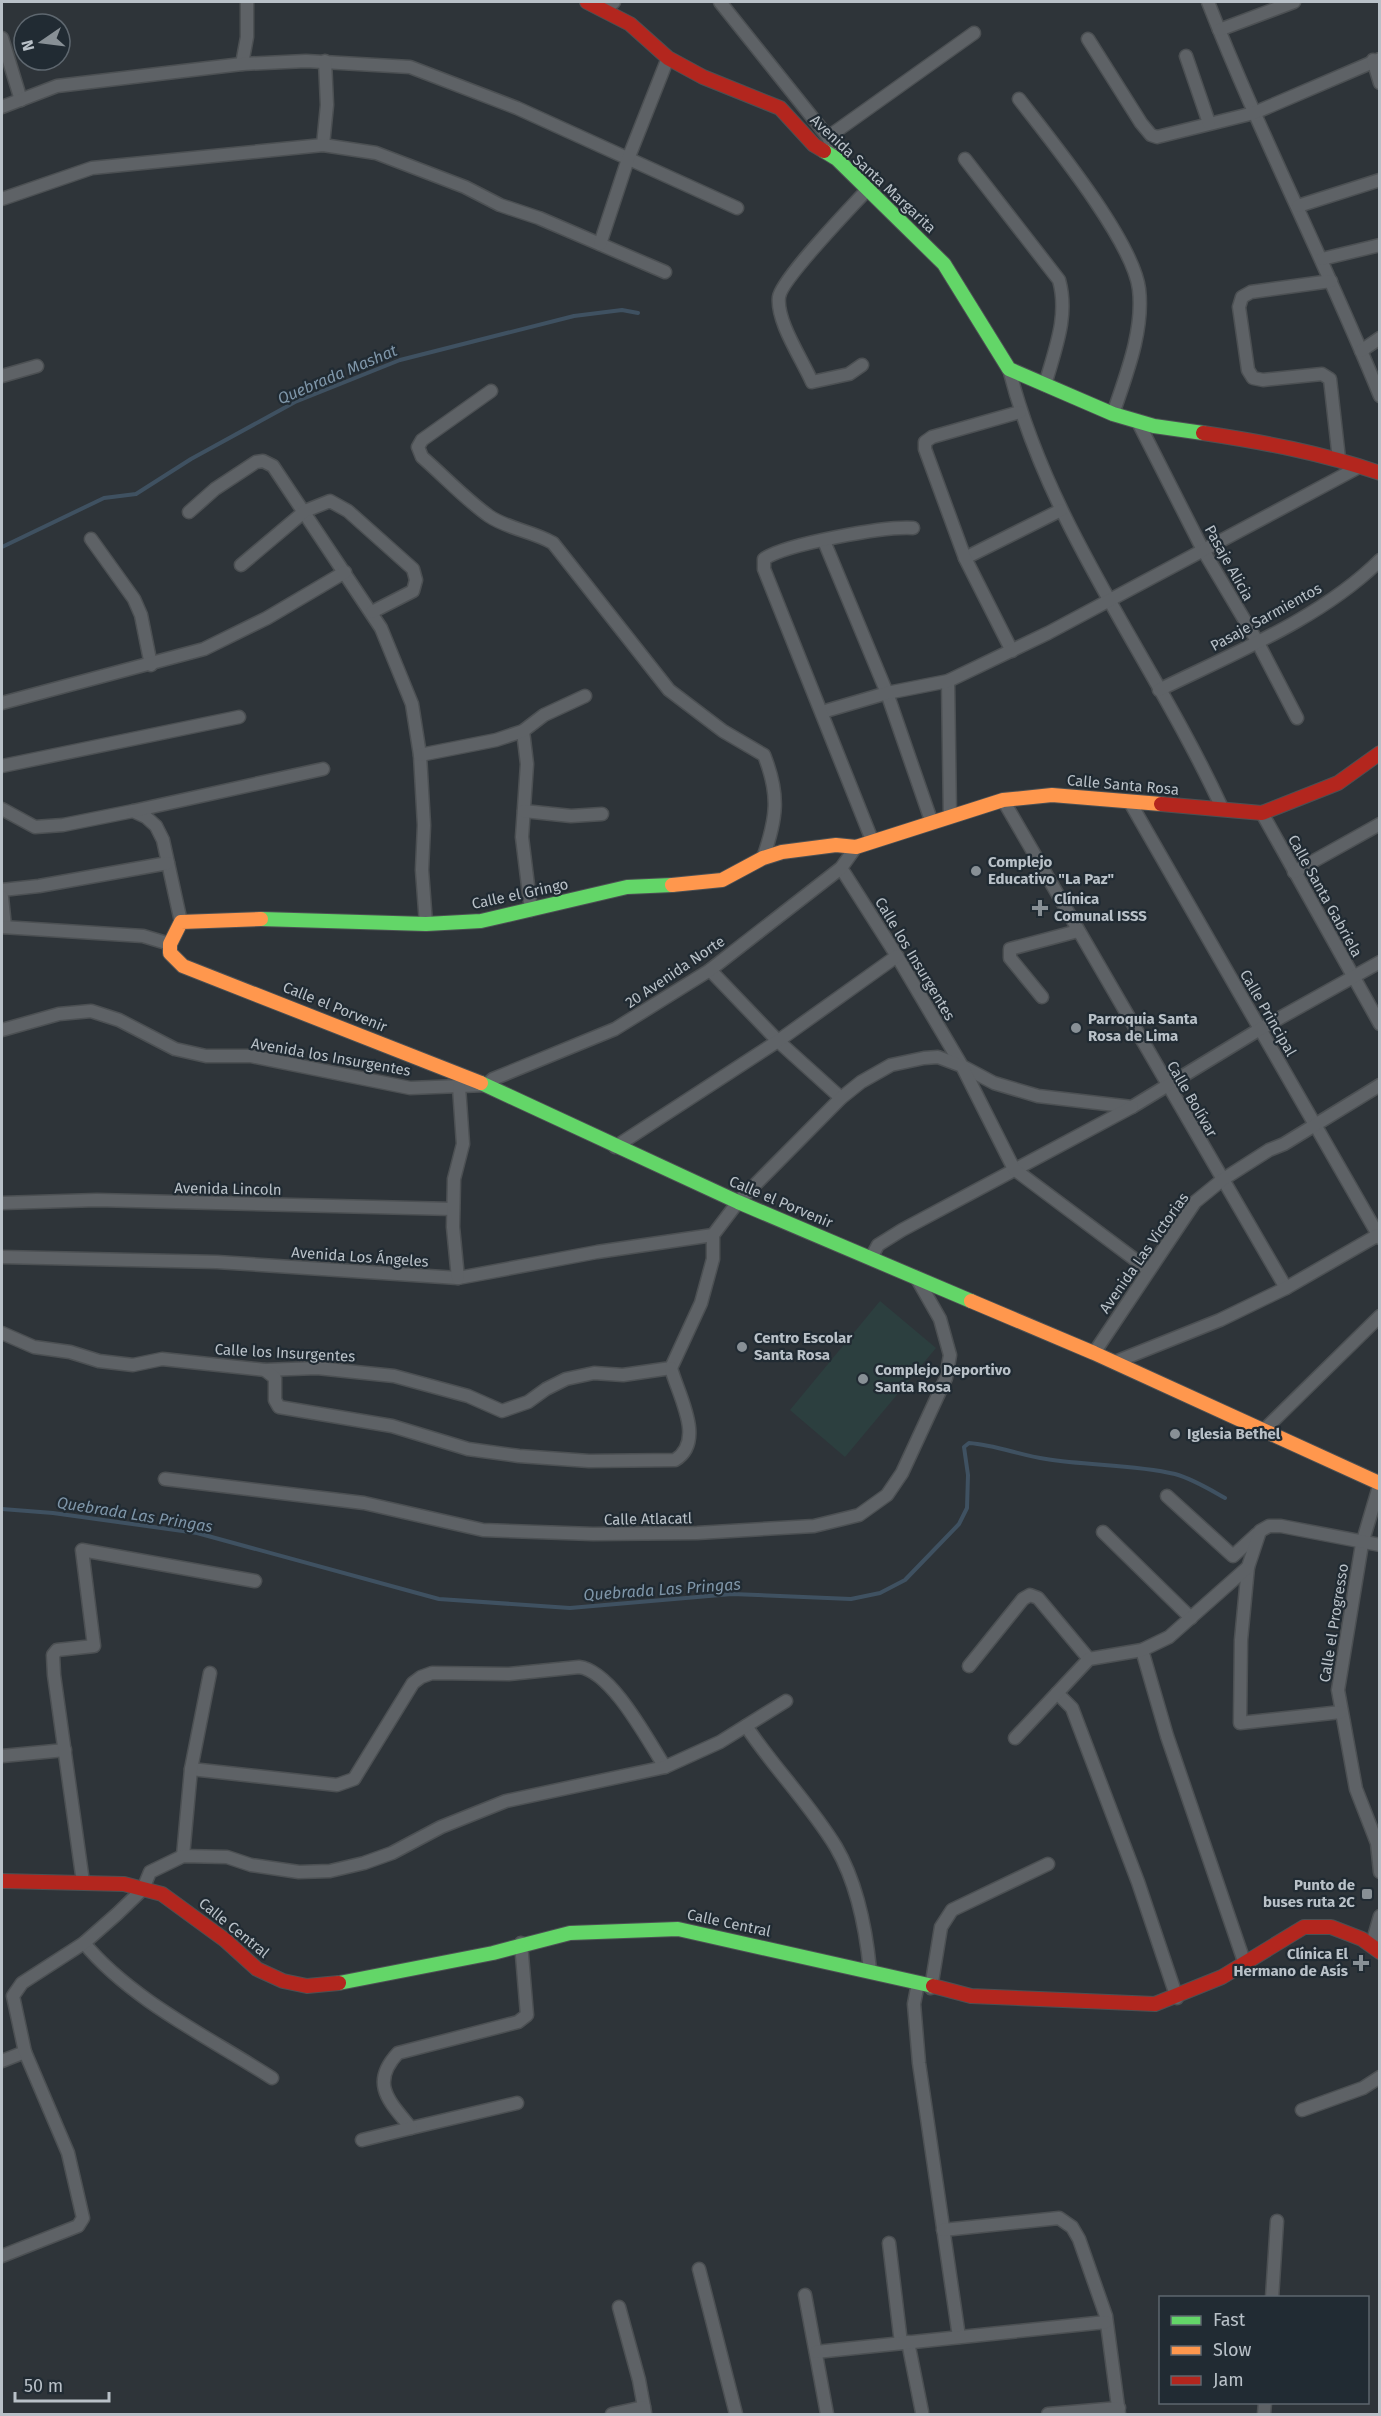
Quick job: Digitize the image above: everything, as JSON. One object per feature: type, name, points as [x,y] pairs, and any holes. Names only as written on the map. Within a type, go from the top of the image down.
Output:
[{"type":"street","points":[[242,64],[247,37],[247,2]]},
{"type":"street","name":"Avenida Santa Margarita","points":[[587,2],[609,5],[668,58],[703,77],[780,108],[813,145],[837,159],[866,191],[905,225],[944,264],[1009,369]]},
{"type":"street","points":[[720,2],[732,21],[828,137],[837,159]]},
{"type":"street","points":[[1208,2],[1254,113],[1322,259],[1380,396]]},
{"type":"street","points":[[1219,30],[1294,2]]},
{"type":"street","points":[[828,137],[974,33]]},
{"type":"street","points":[[2,38],[21,100]]},
{"type":"street","points":[[1089,39],[1124,98],[1151,135],[1164,136],[1254,113],[1376,59],[1380,83]]},
{"type":"street","points":[[1186,56],[1209,123]]},
{"type":"street","points":[[600,244],[628,159],[668,58]]},
{"type":"street","points":[[323,145],[327,105],[325,62]]},
{"type":"street","points":[[2,107],[57,86],[242,64],[325,62],[411,67],[506,104],[737,208]]},
{"type":"street","points":[[1019,99],[1125,249],[1139,286],[1140,310],[1133,349],[1113,414]]},
{"type":"street","points":[[2,199],[92,168],[323,145],[376,153],[665,272]]},
{"type":"street","points":[[965,159],[1059,280],[1065,300],[1045,385]]},
{"type":"street","points":[[1298,206],[1380,180]]},
{"type":"street","points":[[862,365],[849,374],[812,382],[790,337],[780,307],[779,294],[791,276],[866,191]]},
{"type":"street","points":[[1322,259],[1380,245]]},
{"type":"street","points":[[1331,281],[1251,292],[1242,297],[1239,307],[1248,370],[1253,378],[1263,380],[1322,374],[1330,379],[1339,459]]},
{"type":"street","points":[[1361,351],[1380,338]]},
{"type":"street","points":[[2,376],[37,366]]},
{"type":"street","points":[[1009,369],[1113,414],[1138,422],[1264,442],[1339,459],[1380,473]]},
{"type":"street","points":[[1009,369],[1020,412],[1043,472],[1061,510],[1107,600],[1206,772],[1222,808]]},
{"type":"street","points":[[491,391],[422,440],[418,447],[422,457],[489,517],[513,528],[536,533],[553,543],[669,690],[723,731],[764,755],[777,800],[773,829],[764,858]]},
{"type":"street","points":[[1012,651],[964,558],[925,449],[925,442],[932,437],[1020,412]]},
{"type":"street","name":"Pasaje Alicia","points":[[1138,422],[1203,550],[1257,641],[1297,718]]},
{"type":"street","points":[[189,512],[241,471],[263,461],[273,466],[281,474],[372,612],[381,628],[412,704],[420,755],[426,924]]},
{"type":"street","points":[[822,712],[887,693],[948,681],[1012,651],[1359,467]]},
{"type":"street","points":[[241,565],[305,511],[330,501],[348,511],[413,569],[416,580],[412,591],[372,612]]},
{"type":"street","points":[[964,558],[1061,510]]},
{"type":"street","points":[[872,840],[764,569],[764,559],[771,554],[824,541],[882,529],[913,528]]},
{"type":"street","points":[[91,539],[134,599],[141,615],[151,665]]},
{"type":"street","points":[[824,541],[887,693],[932,823]]},
{"type":"street","name":"Pasaje Sarmientos","points":[[1159,690],[1257,641],[1358,582],[1380,560]]},
{"type":"street","points":[[2,703],[204,649],[234,636],[345,572]]},
{"type":"street","points":[[948,681],[950,817]]},
{"type":"street","points":[[420,755],[496,740],[523,731],[544,715],[585,696]]},
{"type":"street","points":[[2,766],[239,717]]},
{"type":"street","points":[[523,731],[527,764],[523,862],[531,910]]},
{"type":"street","name":"Calle Santa Rosa","points":[[856,847],[1003,800],[1052,795],[1131,804],[1222,808],[1262,813],[1338,783],[1380,753]]},
{"type":"street","points":[[2,809],[35,827],[63,825],[323,769]]},
{"type":"street","name":"Calle Bolívar","points":[[1003,800],[1167,1087],[1286,1288]]},
{"type":"street","name":"Calle Principal","points":[[1131,804],[1379,1236]]},
{"type":"street","points":[[133,811],[146,817],[156,826],[163,840],[181,922],[170,948]]},
{"type":"street","points":[[524,811],[571,816],[602,814]]},
{"type":"street","name":"Calle Santa Gabriela","points":[[1262,813],[1380,1024]]},
{"type":"street","points":[[1294,872],[1380,824]]},
{"type":"street","name":"Calle el Gringo","points":[[181,922],[271,919],[426,924],[481,921],[627,887],[722,880],[764,858],[782,852],[836,845],[856,847]]},
{"type":"street","name":"20 Avenida Norte","points":[[486,1085],[493,1079],[615,1029],[710,970],[841,868],[856,847]]},
{"type":"street","points":[[2,890],[39,886],[168,863]]},
{"type":"street","name":"Calle los Insurgentes","points":[[841,868],[897,956],[962,1066],[1014,1169]]},
{"type":"street","points":[[2,897],[3,927]]},
{"type":"street","name":"Calle el Porvenir","points":[[3,927],[143,936],[170,948],[183,966],[486,1085],[615,1147],[738,1202],[1115,1362],[1379,1483]]},
{"type":"street","points":[[1042,998],[1010,958],[1010,949],[1078,931]]},
{"type":"street","points":[[615,1147],[778,1041],[897,956]]},
{"type":"street","points":[[871,1258],[878,1245],[902,1230],[1132,1107],[1260,1029],[1380,962]]},
{"type":"street","points":[[710,970],[778,1041],[841,1098]]},
{"type":"street","name":"Avenida los Insurgentes","points":[[2,1030],[59,1014],[92,1011],[119,1020],[175,1049],[206,1056],[251,1056],[410,1088],[486,1085]]},
{"type":"street","points":[[265,1370],[275,1378],[274,1400],[279,1407],[392,1426],[468,1449],[590,1461],[675,1460],[686,1453],[690,1444],[690,1431],[671,1368],[700,1303],[713,1259],[713,1235],[738,1202],[841,1098],[861,1082],[891,1065],[938,1057],[1017,1091],[1132,1107]]},
{"type":"street","name":"Avenida Las Victorias","points":[[1094,1353],[1187,1211],[1222,1180],[1269,1149],[1284,1144],[1380,1085]]},
{"type":"street","points":[[458,1278],[453,1209],[454,1179],[463,1144],[459,1087]]},
{"type":"street","points":[[1014,1169],[1149,1270]]},
{"type":"street","name":"Avenida Lincoln","points":[[2,1203],[97,1200],[453,1209]]},
{"type":"street","name":"Avenida Los Ángeles","points":[[2,1257],[218,1262],[458,1278],[597,1252],[713,1235]]},
{"type":"street","points":[[1115,1362],[1220,1320],[1286,1288],[1379,1236]]},
{"type":"street","name":"Calle Atlacatl","points":[[165,1479],[364,1503],[483,1530],[594,1534],[697,1533],[814,1526],[859,1515],[887,1495],[902,1473],[946,1378],[950,1355],[940,1319],[916,1277]]},
{"type":"street","points":[[1264,1431],[1380,1316]]},
{"type":"street","name":"Calle los Insurgentes","points":[[2,1333],[34,1347],[70,1352],[99,1361],[133,1365],[162,1359],[191,1360],[221,1366],[265,1370],[317,1368],[394,1376],[468,1396],[502,1411],[528,1402],[546,1389],[566,1380],[594,1373],[623,1375],[671,1368]]},
{"type":"street","name":"Calle el Progresso","points":[[1379,1483],[1362,1544],[1338,1690],[1356,1789],[1377,1844],[1380,1872]]},
{"type":"street","points":[[1167,1496],[1233,1556],[1260,1530],[1269,1526],[1281,1526],[1362,1544],[1380,1545]]},
{"type":"street","points":[[1260,1530],[1248,1567],[1241,1640],[1240,1723],[1341,1712]]},
{"type":"street","points":[[1102,1533],[1191,1618]]},
{"type":"street","points":[[83,1882],[53,1655],[57,1650],[94,1646],[82,1550],[255,1581]]},
{"type":"street","points":[[1016,1738],[1089,1659],[1142,1650],[1169,1637],[1248,1567]]},
{"type":"street","points":[[969,1666],[1023,1599],[1030,1595],[1038,1598],[1089,1659]]},
{"type":"street","points":[[1142,1650],[1167,1736],[1245,1964]]},
{"type":"street","points":[[191,1769],[337,1785],[354,1779],[413,1683],[421,1677],[432,1673],[508,1674],[579,1667],[588,1668],[596,1674],[620,1699],[665,1767]]},
{"type":"street","points":[[183,1856],[191,1769],[210,1673]]},
{"type":"street","points":[[1057,1693],[1072,1708],[1138,1882],[1177,1998]]},
{"type":"street","points":[[2,2256],[78,2226],[83,2218],[68,2152],[25,2052],[7,1996],[22,1983],[84,1943],[144,1889],[150,1872],[183,1856],[227,1857],[251,1865],[299,1872],[330,1871],[364,1863],[392,1853],[441,1827],[506,1801],[665,1767],[720,1742],[786,1701]]},
{"type":"street","points":[[746,1726],[769,1760],[816,1817],[837,1849],[861,1914],[870,1970]]},
{"type":"street","points":[[2,1756],[65,1750]]},
{"type":"street","points":[[959,2337],[919,2063],[914,2004],[925,1985],[941,1927],[952,1910],[1048,1864]]},
{"type":"street","name":"Calle Central","points":[[2,1881],[124,1884],[162,1894],[225,1940],[257,1969],[282,1981],[307,1986],[336,1984],[493,1953],[521,1943],[570,1933],[678,1929],[870,1970],[972,1996],[1155,2004],[1177,1998],[1245,1964],[1279,1939],[1305,1926],[1330,1924],[1376,1948]]},
{"type":"street","points":[[1376,1948],[1380,1916]]},
{"type":"street","points":[[84,1943],[102,1965],[148,1999],[272,2078]]},
{"type":"street","points":[[411,2128],[389,2101],[384,2088],[389,2064],[398,2053],[518,2022],[527,2015],[521,1943]]},
{"type":"street","points":[[2,2061],[25,2052]]},
{"type":"street","points":[[1302,2110],[1363,2088],[1380,2077]]},
{"type":"street","points":[[362,2140],[517,2103]]},
{"type":"street","points":[[944,2229],[1059,2218],[1072,2227],[1079,2239],[1106,2322],[1119,2411],[1048,2415]]},
{"type":"street","points":[[1272,2296],[1277,2221]]},
{"type":"street","points":[[889,2243],[904,2343],[922,2412]]},
{"type":"street","points":[[699,2269],[736,2415]]},
{"type":"street","points":[[806,2295],[827,2415]]},
{"type":"street","points":[[612,2415],[645,2411],[619,2307]]},
{"type":"street","points":[[816,2352],[1106,2322]]},
{"type":"shaded area","name":"Complejo Deportivo Santa Rosa","points":[[880,1301],[936,1348],[845,1457],[790,1410]]},
{"type":"waterway","name":"Quebrada Mashat","points":[[2,547],[104,498],[136,494],[191,459],[295,402],[400,360],[574,316],[622,310],[638,313]]},
{"type":"waterway","name":"Quebrada Las Pringas","points":[[2,1509],[53,1513],[197,1533],[439,1599],[570,1608],[732,1594],[851,1599],[880,1593],[905,1580],[959,1524],[967,1508],[968,1475],[964,1447],[969,1443],[1046,1459],[1143,1468],[1175,1474],[1195,1481],[1225,1498]]},
{"type":"traffic: fast","points":[[824,151],[837,159],[944,264],[1009,369],[1113,414],[1154,426],[1203,433]]},
{"type":"traffic: fast","points":[[261,919],[426,924],[481,921],[627,887],[672,885]]},
{"type":"traffic: fast","points":[[481,1083],[738,1202],[971,1301]]},
{"type":"traffic: fast","points":[[339,1983],[493,1953],[570,1933],[678,1929],[933,1986]]},
{"type":"traffic: slow","points":[[672,885],[722,880],[763,858],[782,852],[836,845],[856,847],[1003,800],[1052,795],[1161,804]]},
{"type":"traffic: slow","points":[[261,919],[181,922],[170,944],[170,953],[183,966],[481,1083]]},
{"type":"traffic: slow","points":[[971,1301],[1094,1353],[1379,1483]]},
{"type":"traffic: jam","points":[[587,2],[630,24],[668,58],[703,77],[780,108],[814,145],[824,151]]},
{"type":"traffic: jam","points":[[1203,433],[1292,449],[1380,473]]},
{"type":"traffic: jam","points":[[1161,804],[1262,813],[1338,783],[1380,753]]},
{"type":"traffic: jam","points":[[2,1881],[124,1884],[162,1894],[225,1940],[257,1969],[283,1981],[307,1986],[339,1983]]},
{"type":"traffic: jam","points":[[933,1986],[971,1996],[1155,2004],[1222,1977],[1304,1927],[1331,1927],[1362,1939],[1380,1952]]},
{"type":"place","name":"Complejo Educativo \"La Paz\"","points":[[976,871]]},
{"type":"place","name":"Clínica Comunal ISSS","points":[[1040,908]]},
{"type":"place","name":"Parroquia Santa Rosa de Lima","points":[[1076,1028]]},
{"type":"place","name":"Centro Escolar Santa Rosa","points":[[742,1347]]},
{"type":"place","name":"Complejo Deportivo Santa Rosa","points":[[863,1379]]},
{"type":"place","name":"Iglesia Bethel","points":[[1175,1434]]},
{"type":"place","name":"Punto de buses ruta 2C","points":[[1367,1894]]},
{"type":"place","name":"Clínica El Hermano de Asís","points":[[1361,1963]]}]
